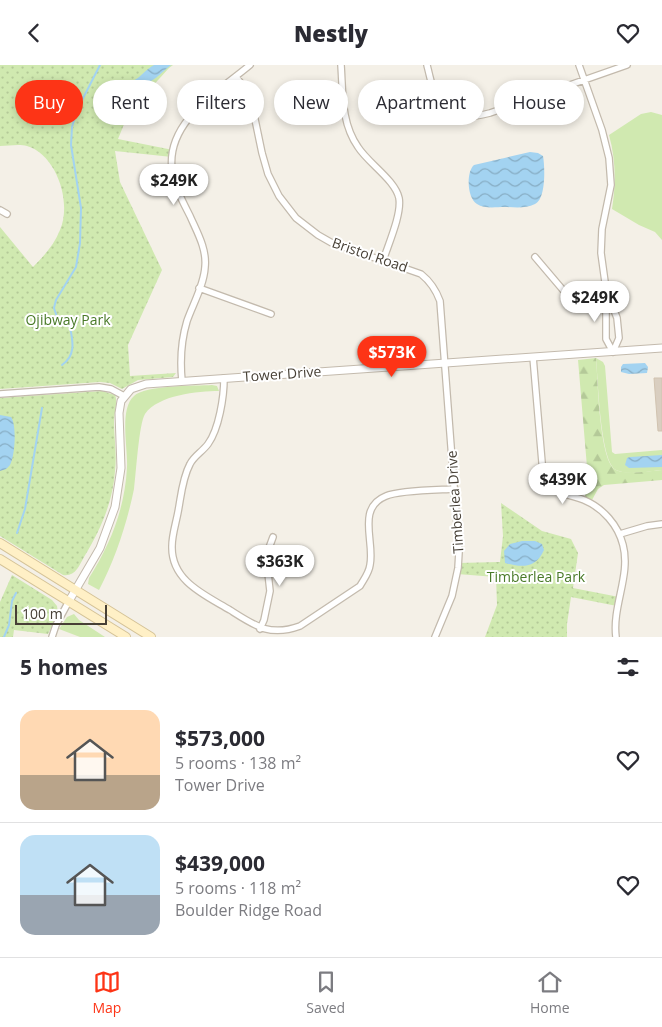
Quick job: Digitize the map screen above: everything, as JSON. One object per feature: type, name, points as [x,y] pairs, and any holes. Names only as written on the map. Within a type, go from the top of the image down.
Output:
[{"type":"main road","points":[[0,543],[151,637]]},
{"type":"main road","points":[[0,559],[126,637]]},
{"type":"street","points":[[182,381],[181,355],[184,333],[206,267],[204,251],[174,178],[172,155],[176,139],[187,121],[202,105],[250,65]]},
{"type":"street","points":[[341,65],[344,109],[348,129],[364,156],[396,189],[399,197],[399,211],[383,261]]},
{"type":"street","points":[[426,65],[437,103],[448,114],[461,117],[490,113],[627,65]]},
{"type":"street","points":[[579,65],[607,144],[611,171],[609,200],[601,240],[602,267],[606,289],[617,318],[619,338],[613,352]]},
{"type":"street","name":"Bristol Road","points":[[236,77],[248,92],[268,174],[273,186],[287,207],[306,226],[325,239],[341,247],[422,275],[434,287],[440,301],[446,363]]},
{"type":"street","points":[[399,197],[406,196]]},
{"type":"street","points":[[0,210],[7,214]]},
{"type":"street","points":[[535,257],[563,290],[572,292],[606,289]]},
{"type":"street","points":[[200,288],[271,314]]},
{"type":"street","points":[[606,289],[606,339],[613,352]]},
{"type":"street","name":"Tower Drive","points":[[124,396],[131,389],[140,385],[182,381],[662,348]]},
{"type":"street","points":[[533,357],[541,466],[546,481],[556,491],[582,499],[597,507],[610,519],[620,534],[625,555],[625,567],[615,617],[616,637]]},
{"type":"street","name":"Timberlea Drive","points":[[435,637],[450,601],[458,569],[459,539],[446,363]]},
{"type":"street","points":[[224,378],[223,397],[214,433],[207,445],[191,463],[185,475],[172,538],[172,553],[177,569],[186,582],[260,629],[275,632],[292,629],[347,596],[360,585],[365,579],[370,565],[369,515],[380,499],[393,494],[455,489]]},
{"type":"street","points":[[0,394],[100,387],[111,389],[124,396],[119,411],[121,469],[115,507],[102,543],[69,601],[52,637]]},
{"type":"street","points":[[620,534],[647,526],[662,524]]},
{"type":"street","points":[[260,629],[264,620],[270,591],[266,556],[273,537]]},
{"type":"green space","name":"Ojibway Park","points":[[0,65],[173,65],[158,80],[93,80],[93,125],[124,125],[118,139],[173,150],[172,157],[115,151],[120,182],[162,270],[128,345],[130,376],[176,373],[173,377],[138,380],[122,389],[110,383],[100,382],[0,389],[0,227],[33,267],[55,241],[63,219],[64,207],[63,194],[54,169],[38,151],[27,146],[0,146]]},
{"type":"green space","points":[[651,112],[662,115],[662,240],[655,232],[612,209],[615,172],[609,135],[641,114]]},
{"type":"green space","points":[[596,358],[603,362],[605,366],[612,452],[615,454],[662,450],[662,470],[626,473],[616,470],[611,464],[606,452],[603,436]]},
{"type":"green space","points":[[596,358],[600,419],[610,464],[616,470],[626,472],[662,470],[662,480],[604,485],[598,489],[592,500],[585,497],[588,479],[578,360]]},
{"type":"green space","points":[[217,386],[219,391],[190,393],[169,398],[159,402],[145,414],[139,438],[134,489],[120,541],[99,590],[88,584],[89,578],[104,552],[120,511],[126,482],[125,419],[129,402],[140,392],[148,390]]},
{"type":"green space","points":[[102,391],[115,395],[116,401],[114,421],[116,465],[112,494],[100,527],[80,564],[74,573],[63,575],[0,536],[0,398]]},
{"type":"green space","name":"Timberlea Park","points":[[501,503],[542,531],[571,539],[578,553],[573,588],[619,597],[617,606],[571,597],[567,637],[485,637],[497,605],[496,577],[457,574],[458,563],[500,562],[503,536]]},
{"type":"green space","points":[[12,575],[52,600],[57,606],[58,613],[48,634],[14,630],[13,637],[0,637],[0,602]]},
{"type":"green space","points":[[74,614],[79,620],[105,637],[80,637],[59,629],[67,617]]},
{"type":"water","points":[[154,65],[171,65],[152,80],[134,80]]},
{"type":"water","points":[[530,152],[543,156],[544,182],[539,201],[531,206],[523,207],[483,207],[474,201],[471,196],[469,179],[471,168],[474,165]]},
{"type":"water","points":[[645,363],[648,367],[647,373],[629,374],[621,372],[623,364]]},
{"type":"water","points":[[0,415],[11,417],[15,433],[12,461],[8,467],[0,471]]},
{"type":"water","points":[[662,455],[662,467],[629,468],[625,465],[627,458],[630,457]]},
{"type":"water","points":[[522,541],[535,541],[542,544],[544,550],[541,556],[533,563],[523,566],[505,563],[504,551],[510,544]]},
{"type":"building","points":[[654,378],[662,378],[662,431],[658,431]]},
{"type":"waterway","points":[[62,365],[70,357],[72,338],[70,327],[57,317],[54,308],[56,300],[76,267],[80,243],[81,208],[71,145],[72,127],[77,110],[100,65]]},
{"type":"waterway","points":[[17,533],[25,509],[42,408]]},
{"type":"waterway","points":[[4,637],[9,625],[12,601],[16,593]]}]
